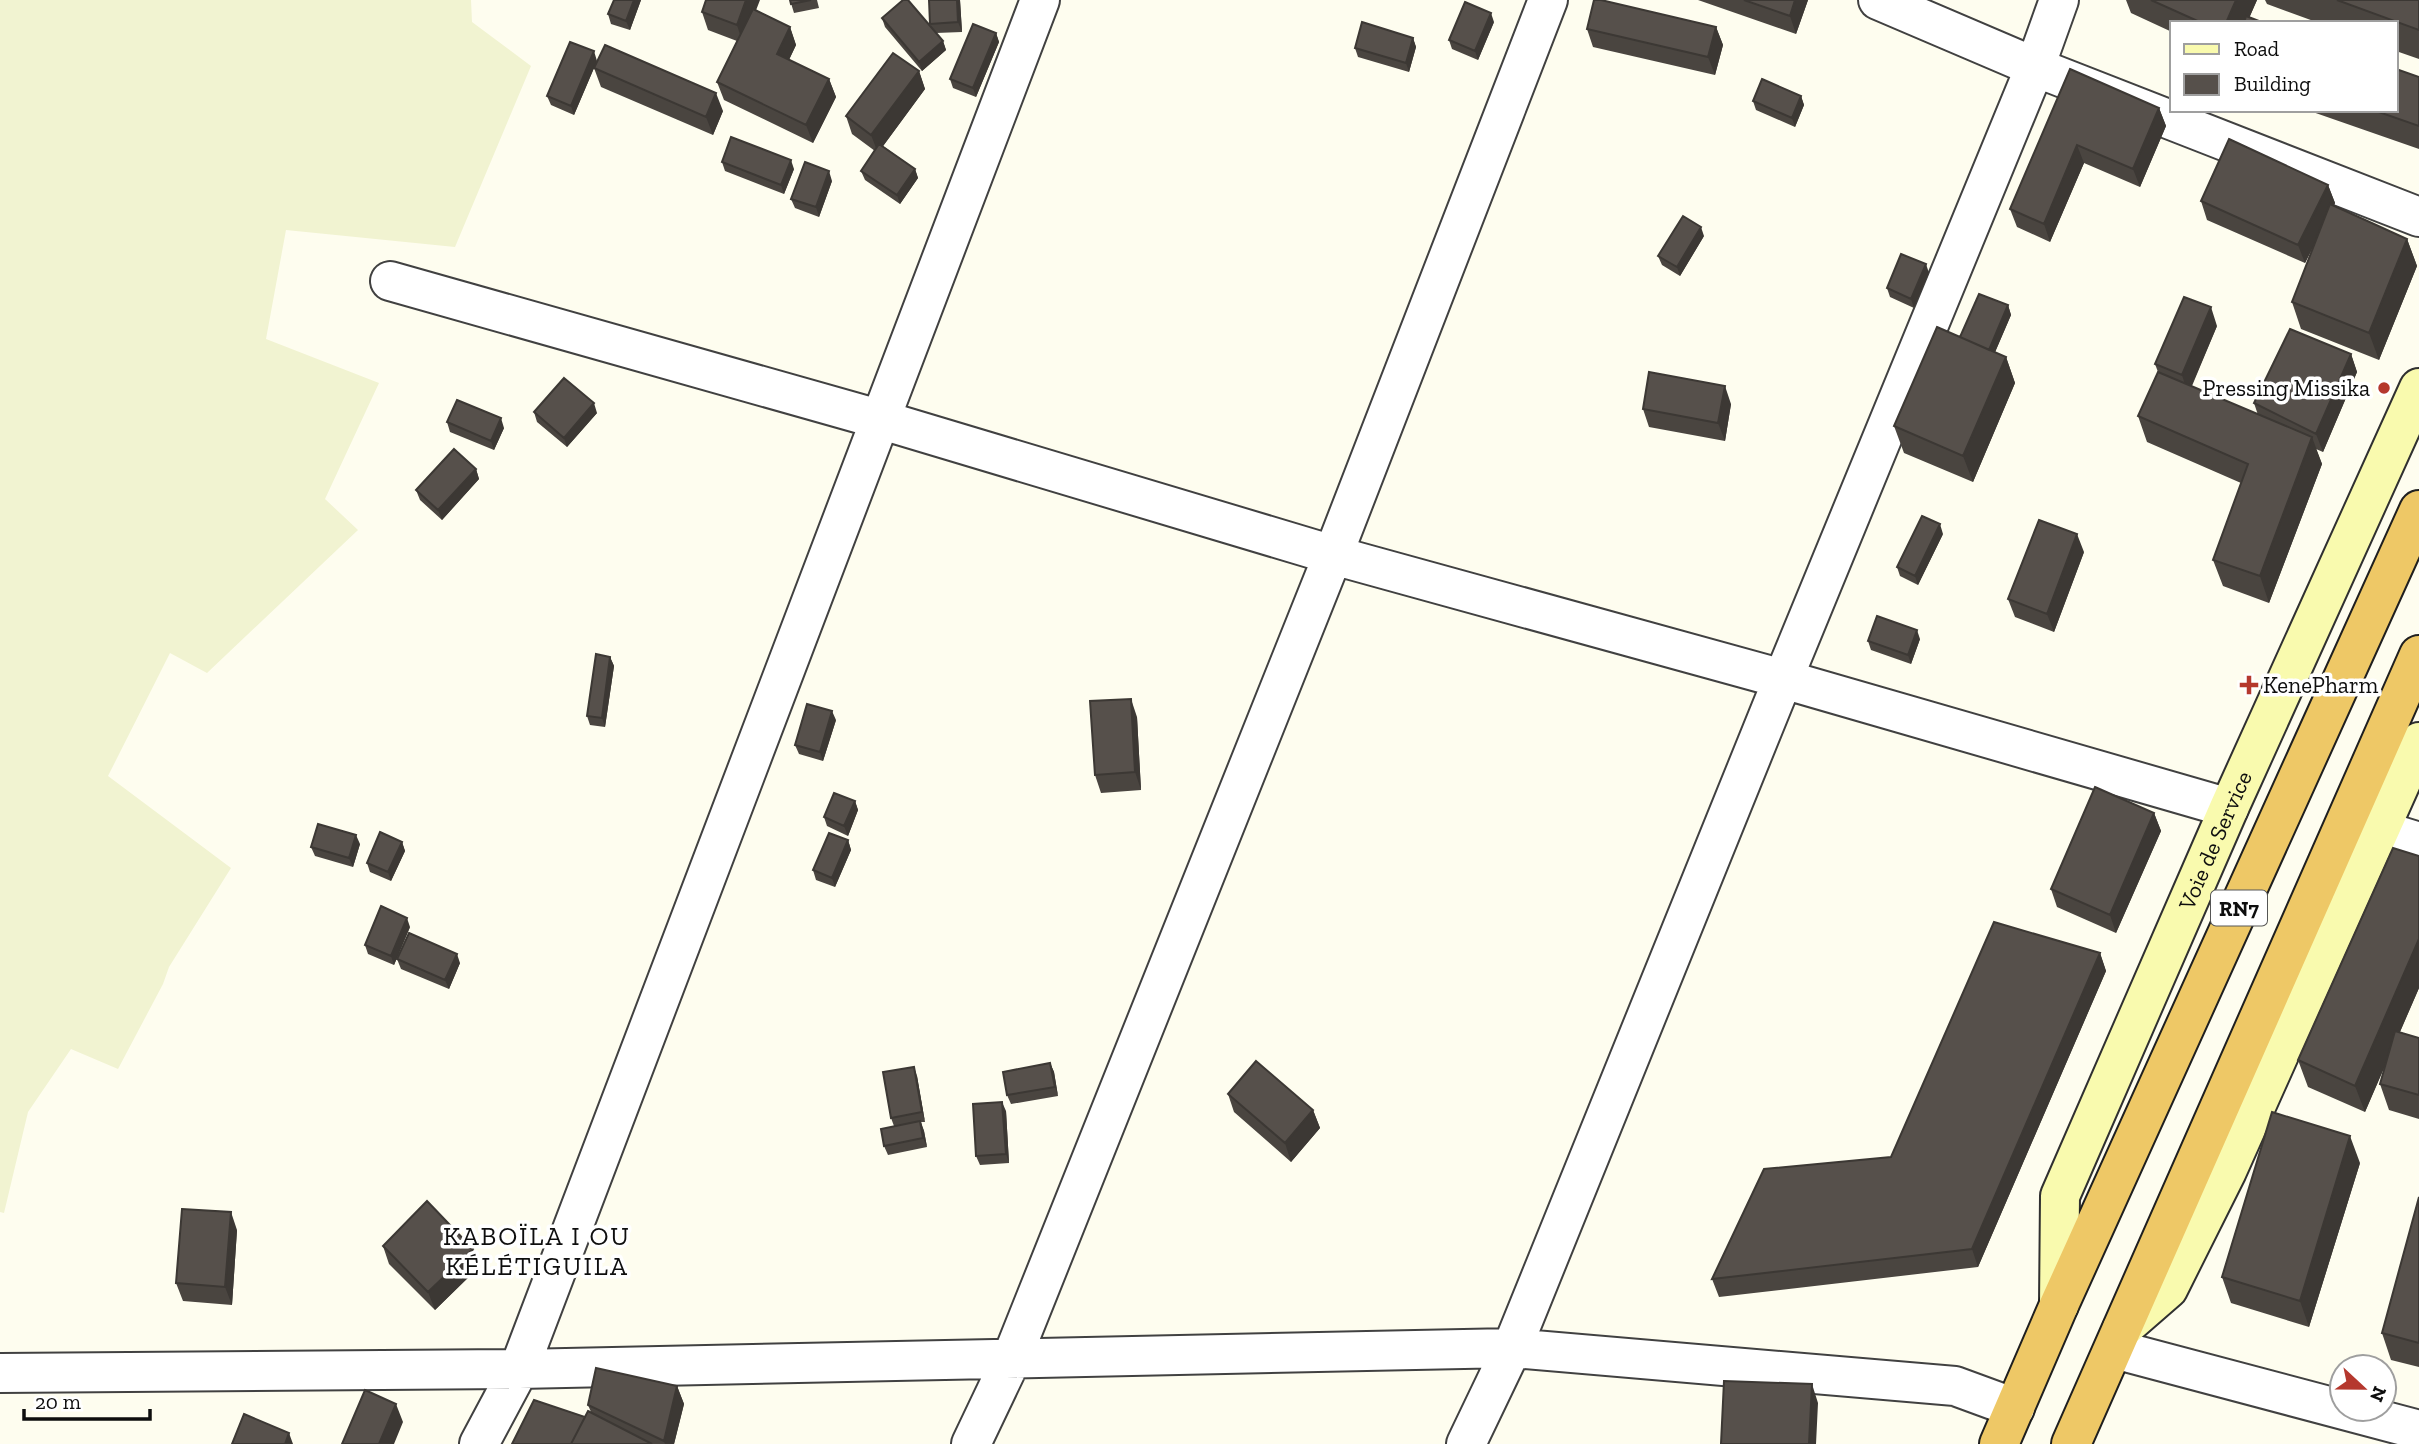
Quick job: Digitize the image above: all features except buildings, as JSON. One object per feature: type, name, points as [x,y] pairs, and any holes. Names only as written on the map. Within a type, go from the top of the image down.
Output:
[{"type":"highway","name":"RN7","points":[[1999,1444],[2059,1305],[2419,510]]},
{"type":"highway","name":"RN7","points":[[2071,1444],[2419,654]]},
{"type":"main road","name":"Voie de Service","points":[[2059,1305],[2060,1196],[2229,808],[2419,388]]},
{"type":"main road","points":[[2118,1339],[2168,1289],[2227,1171],[2419,742]]},
{"type":"street","points":[[479,1444],[519,1369],[1040,0]]},
{"type":"street","points":[[971,1444],[1011,1360],[1333,555],[1549,0]]},
{"type":"street","points":[[1878,0],[2035,67],[2419,217]]},
{"type":"street","points":[[1466,1444],[1512,1348],[2035,67],[2059,0]]},
{"type":"street","points":[[390,281],[882,420],[1333,555],[1783,679],[2229,808]]},
{"type":"street","points":[[2380,830],[2419,842]]},
{"type":"street","points":[[2118,1339],[2419,1430]]},
{"type":"street","points":[[0,1373],[519,1369],[1512,1348],[1955,1386],[2015,1408]]},
{"type":"green space","points":[[0,0],[471,0],[472,22],[531,66],[455,247],[286,230],[266,339],[379,383],[325,499],[358,530],[207,673],[170,653],[108,776],[231,868],[169,967],[163,984],[118,1069],[71,1049],[28,1112],[4,1213],[0,1212]]},
{"type":"place","name":"Pressing Missika","points":[[2384,388]]},
{"type":"place","name":"KenePharm","points":[[2249,685]]},
{"type":"district","name":"KABOÏLA I OU KÉLÉTIGUILA","points":[[537,1251]]}]
